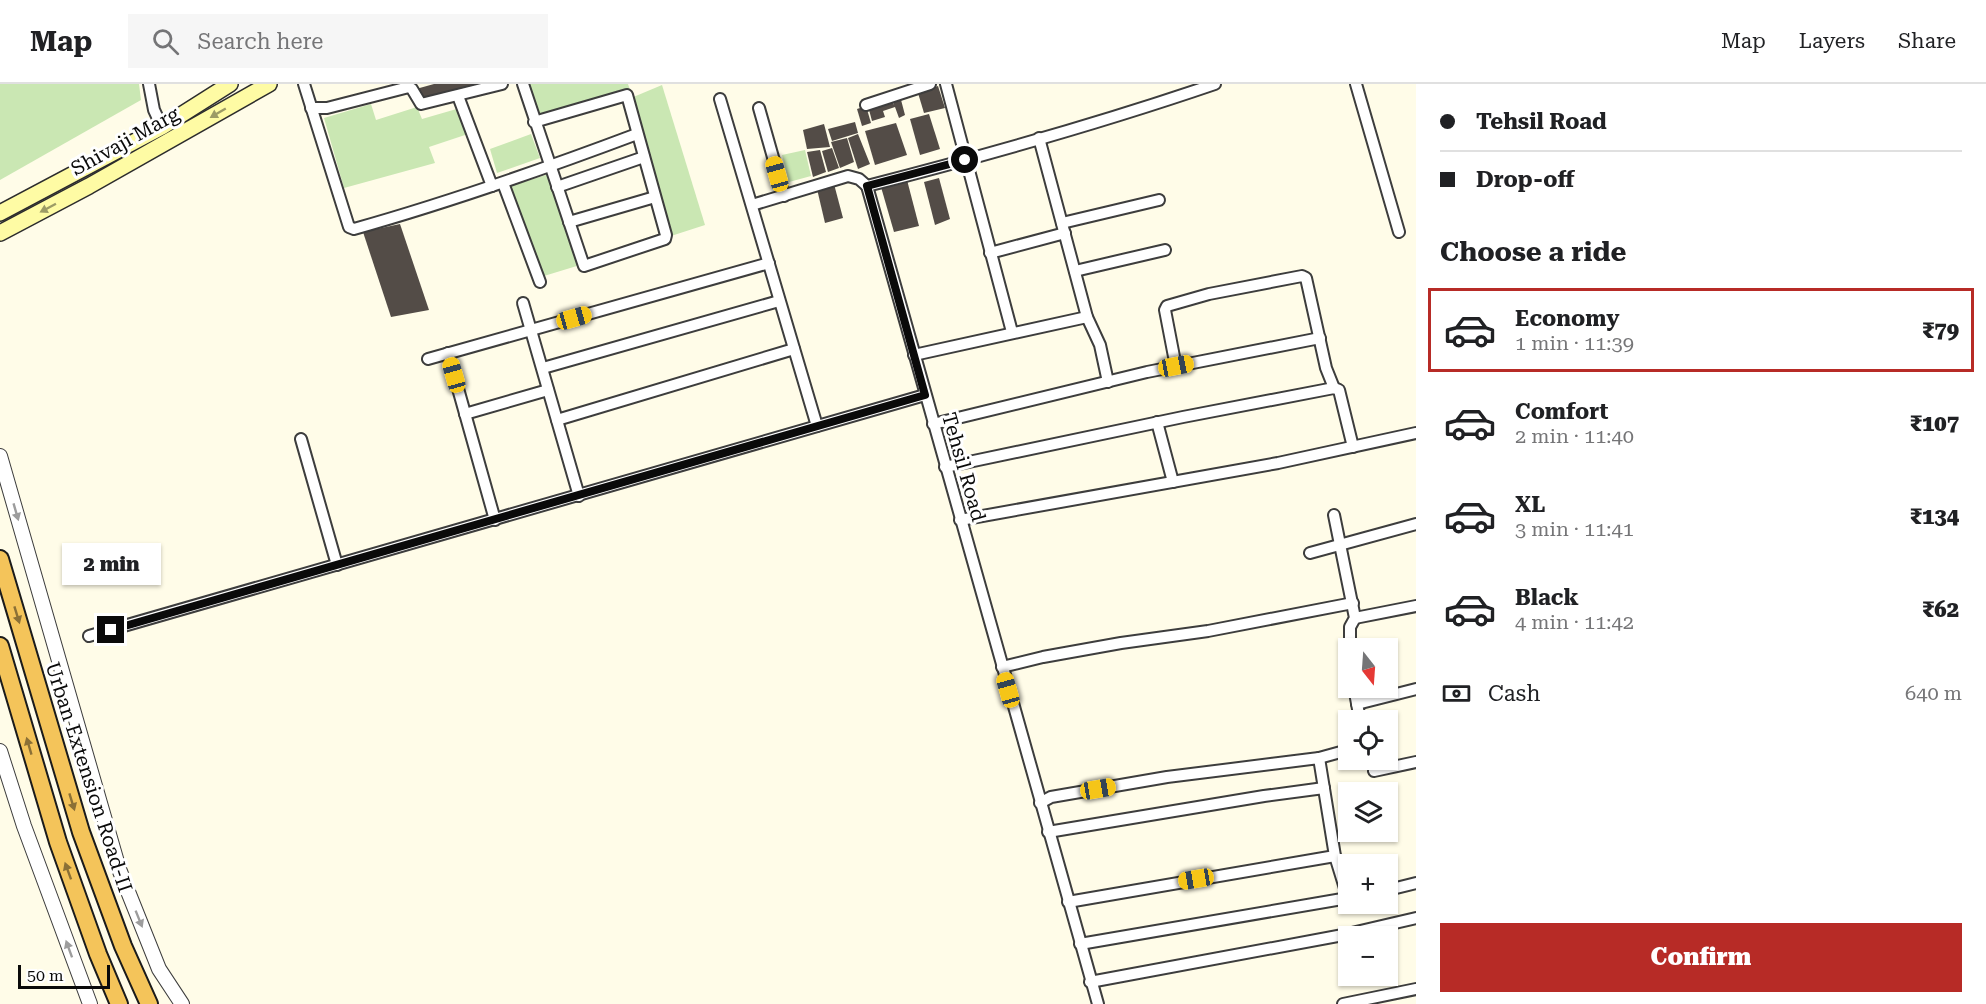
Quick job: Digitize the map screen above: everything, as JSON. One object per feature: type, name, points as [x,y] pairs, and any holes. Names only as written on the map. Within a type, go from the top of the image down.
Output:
[{"type":"highway","name":"Urban Extension Road-II","points":[[0,559],[81,832],[123,946],[149,1004]]},
{"type":"highway","points":[[0,646],[58,842],[98,954],[119,1004]]},
{"type":"main road","name":"Shivaji Marg","points":[[0,213],[162,127],[230,84]]},
{"type":"main road","name":"Shivaji Marg","points":[[0,233],[89,186],[269,84]]},
{"type":"street","points":[[149,84],[153,110],[162,127]]},
{"type":"street","points":[[304,84],[351,228],[404,215],[504,183],[637,134]]},
{"type":"street","points":[[312,108],[327,108],[409,87],[412,88],[421,104],[502,84]]},
{"type":"street","points":[[523,84],[534,122],[582,263],[587,266],[664,239],[666,235],[625,89],[534,122]]},
{"type":"street","points":[[866,105],[930,84]]},
{"type":"street","points":[[946,84],[1012,332]]},
{"type":"street","points":[[752,205],[848,176],[859,179],[867,186],[965,160],[1159,103],[1215,84]]},
{"type":"street","points":[[1356,84],[1399,232]]},
{"type":"street","points":[[459,96],[492,186]]},
{"type":"street","points":[[720,99],[817,426]]},
{"type":"street","points":[[759,108],[784,195]]},
{"type":"street","points":[[1039,138],[1087,317],[1100,345],[1108,382]]},
{"type":"street","points":[[557,187],[644,157]]},
{"type":"street","points":[[504,183],[540,282]]},
{"type":"street","name":"Tehsil Road","points":[[867,186],[1098,1004]]},
{"type":"street","points":[[569,222],[654,196]]},
{"type":"street","points":[[990,253],[1159,200]]},
{"type":"street","points":[[1075,271],[1165,250]]},
{"type":"street","points":[[428,359],[769,263]]},
{"type":"street","points":[[1176,366],[1165,310],[1167,306],[1209,294],[1305,277],[1329,379],[1334,388],[1339,390],[1353,447]]},
{"type":"street","points":[[543,368],[780,301]]},
{"type":"street","points":[[523,303],[579,496]]},
{"type":"street","points":[[914,355],[1087,317]]},
{"type":"street","points":[[933,424],[1176,366],[1320,338]]},
{"type":"street","points":[[557,420],[794,349]]},
{"type":"street","points":[[448,353],[495,520]]},
{"type":"street","points":[[945,467],[1334,388]]},
{"type":"street","points":[[465,414],[548,390]]},
{"type":"street","points":[[88,636],[925,395]]},
{"type":"street","points":[[1158,422],[1173,482]]},
{"type":"street","points":[[960,520],[1173,482],[1416,433]]},
{"type":"street","points":[[302,439],[337,565]]},
{"type":"street","points":[[0,456],[119,869],[159,969],[182,1004]]},
{"type":"street","points":[[1335,515],[1355,618],[1350,627],[1350,638]]},
{"type":"street","points":[[1310,553],[1416,524]]},
{"type":"street","points":[[1002,667],[1043,657],[1208,631],[1353,603]]},
{"type":"street","points":[[1355,618],[1416,606]]},
{"type":"street","points":[[1357,704],[1416,689]]},
{"type":"street","points":[[1356,698],[1358,710]]},
{"type":"street","points":[[0,751],[24,826],[90,1004]]},
{"type":"street","points":[[1040,803],[1051,797],[1167,777],[1319,758],[1338,753]]},
{"type":"street","points":[[1319,758],[1338,866]]},
{"type":"street","points":[[1374,771],[1416,762]]},
{"type":"street","points":[[1048,832],[1324,788]]},
{"type":"street","points":[[1068,902],[1335,856]]},
{"type":"street","points":[[1398,888],[1416,883]]},
{"type":"street","points":[[1080,944],[1338,900]]},
{"type":"street","points":[[1090,982],[1343,935],[1416,918]]},
{"type":"street","points":[[1342,1004],[1416,989]]},
{"type":"green space","points":[[0,84],[139,84],[141,100],[0,180]]},
{"type":"green space","points":[[525,84],[628,84],[631,93],[540,121]]},
{"type":"green space","points":[[662,85],[705,225],[671,236],[631,98]]},
{"type":"green space","points":[[371,104],[376,120],[417,107],[422,119],[460,108],[468,134],[429,147],[435,163],[344,188],[324,118]]},
{"type":"green space","points":[[531,134],[540,158],[497,173],[490,149]]},
{"type":"green space","points":[[805,150],[811,176],[789,182],[782,155]]},
{"type":"green space","points":[[549,174],[580,265],[544,276],[511,186]]},
{"type":"building","points":[[434,84],[480,85],[424,99],[416,89]]},
{"type":"building","points":[[938,86],[945,108],[924,113],[918,93]]},
{"type":"building","points":[[900,96],[905,115],[899,118],[895,107],[883,111],[885,117],[872,121],[868,106],[891,99],[894,105],[892,98]]},
{"type":"building","points":[[866,106],[871,123],[862,126],[857,109]]},
{"type":"building","points":[[929,114],[940,149],[920,155],[910,119]]},
{"type":"building","points":[[855,122],[858,133],[832,141],[828,129]]},
{"type":"building","points":[[896,123],[907,155],[875,165],[865,131]]},
{"type":"building","points":[[824,124],[830,147],[807,149],[803,130]]},
{"type":"building","points":[[858,134],[870,164],[858,169],[848,138]]},
{"type":"building","points":[[847,138],[854,162],[840,168],[831,142]]},
{"type":"building","points":[[832,148],[839,168],[828,172],[822,151]]},
{"type":"building","points":[[820,150],[826,172],[813,177],[807,152]]},
{"type":"building","points":[[939,178],[950,219],[935,225],[924,182]]},
{"type":"building","points":[[907,180],[919,226],[894,232],[881,187]]},
{"type":"building","points":[[834,184],[843,218],[825,223],[817,189]]},
{"type":"building","points":[[400,224],[429,310],[391,317],[363,232]]},
{"type":"route","points":[[111,630],[925,395],[867,186],[965,160]]}]
